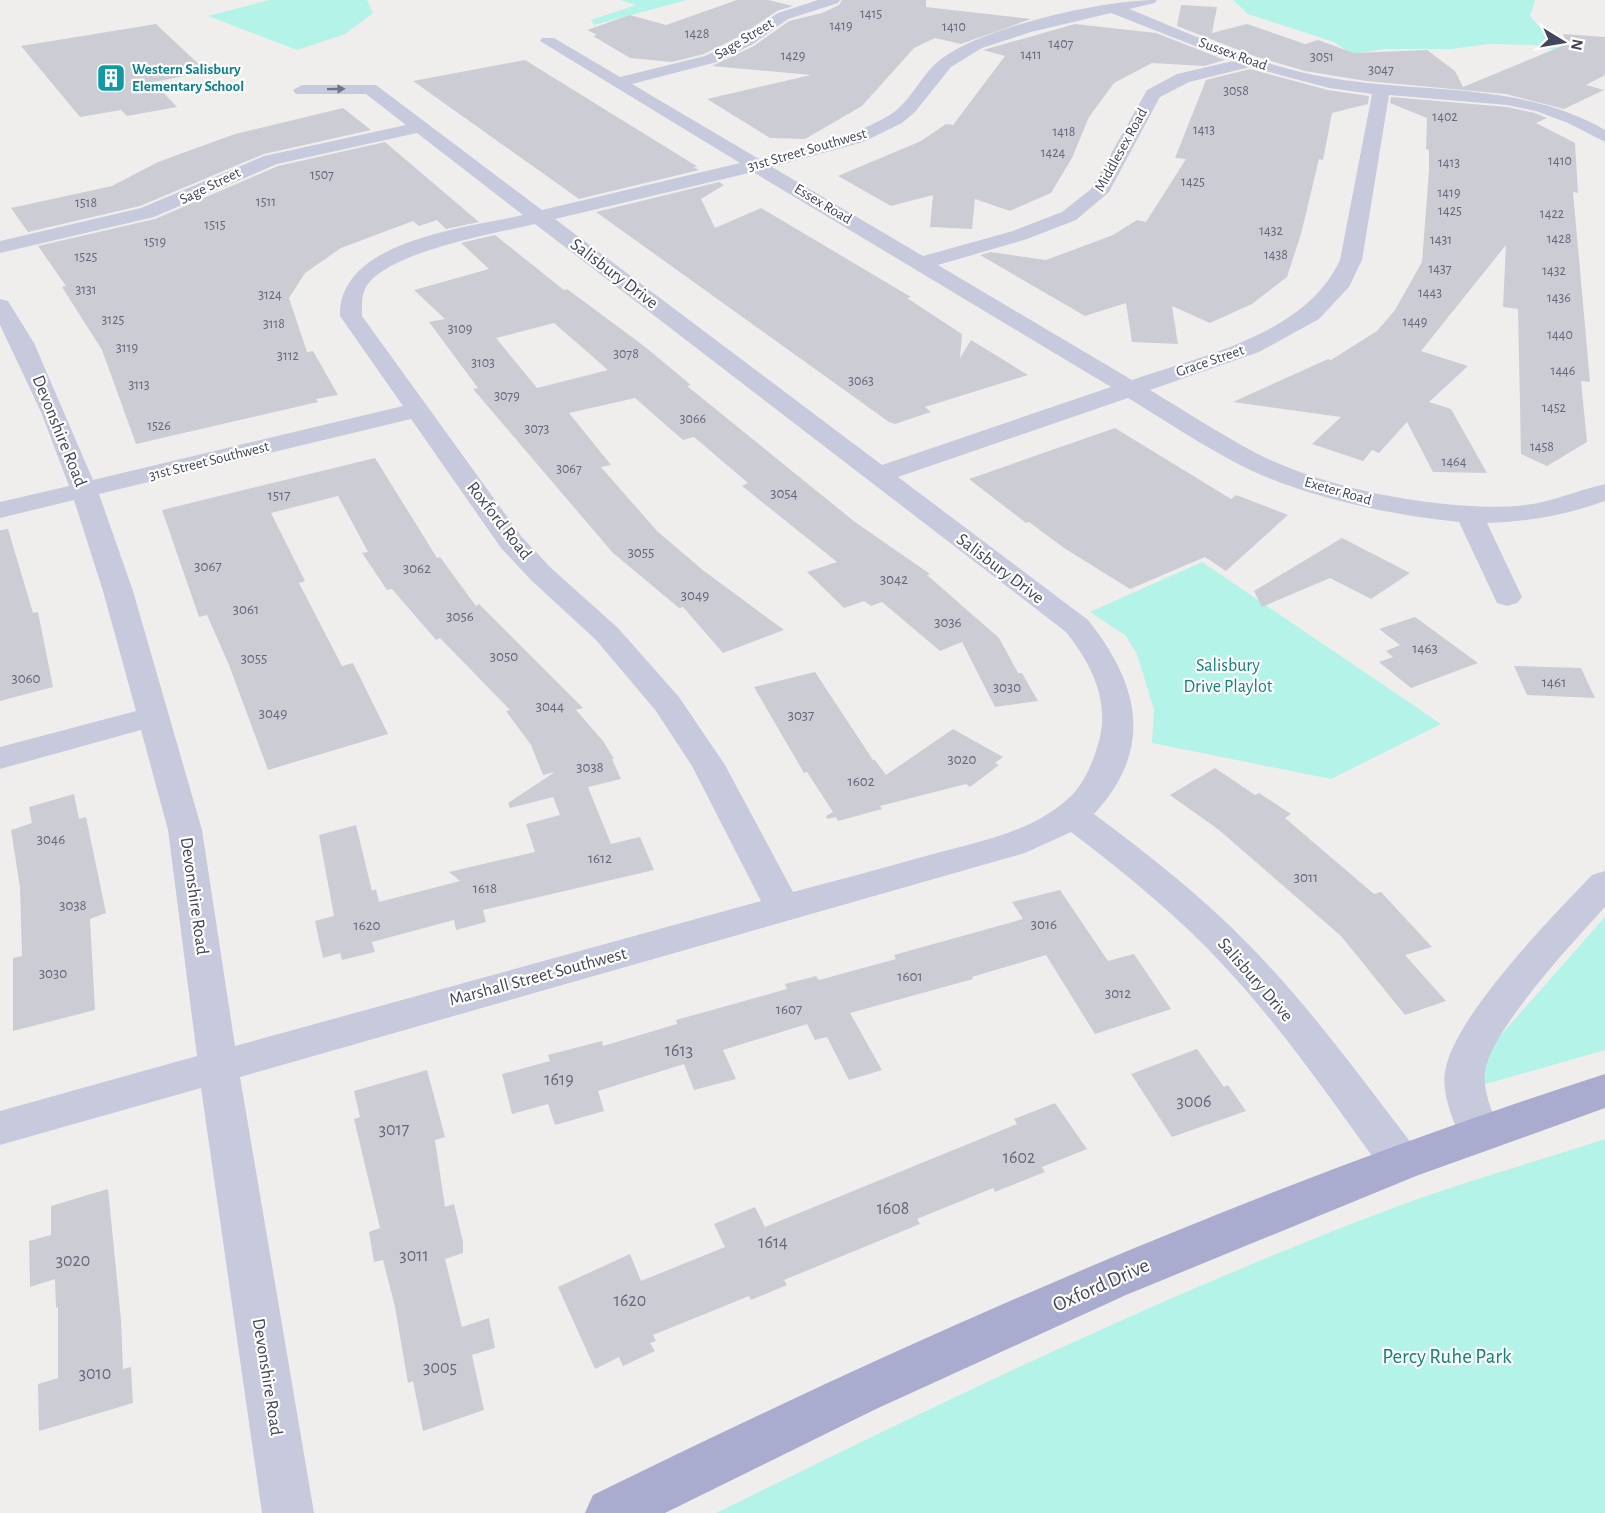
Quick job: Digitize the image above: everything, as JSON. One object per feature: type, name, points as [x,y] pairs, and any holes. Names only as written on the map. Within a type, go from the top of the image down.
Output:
[{"type":"main road","name":"Oxford Drive","points":[[611,1513],[736,1450],[923,1363],[1174,1253],[1401,1162],[1605,1091]]},
{"type":"street","name":"Sage Street","points":[[620,82],[711,59],[731,50],[783,16],[833,0]]},
{"type":"street","name":"Sussex Road","points":[[1090,0],[1251,62],[1303,77],[1381,90]]},
{"type":"street","name":"31st Street Southwest","points":[[539,217],[832,146],[879,129],[909,108],[945,64],[976,45],[1026,28],[1149,0]]},
{"type":"street","name":"Essex Road","points":[[548,41],[1096,368]]},
{"type":"street","name":"Middlesex Road","points":[[922,263],[1020,236],[1069,216],[1099,192],[1153,94],[1183,78],[1251,62]]},
{"type":"street","name":"Salisbury Drive","points":[[302,90],[370,89],[1077,626],[1091,642],[1108,669],[1117,698],[1120,728],[1113,758],[1097,787],[1072,815],[1151,875],[1203,921],[1252,972],[1401,1162]]},
{"type":"street","points":[[1381,90],[1467,95],[1514,102],[1562,115],[1605,137]]},
{"type":"street","name":"Grace Street","points":[[877,476],[1251,347],[1295,324],[1328,298],[1341,282],[1351,260],[1381,90]]},
{"type":"street","name":"Sage Street","points":[[0,247],[147,213],[271,160],[420,127]]},
{"type":"street","name":"Roxford Road","points":[[539,217],[406,251],[373,268],[352,291],[348,303],[351,316],[511,542],[541,574],[607,634],[668,704],[708,765],[783,909]]},
{"type":"street","name":"Devonshire Road","points":[[0,306],[26,352],[84,491],[118,591],[185,830],[218,1065],[288,1513]]},
{"type":"street","name":"Exeter Road","points":[[1096,368],[1248,459],[1300,481],[1382,503],[1469,514],[1532,511],[1571,504],[1605,492]]},
{"type":"street","name":"31st Street Southwest","points":[[0,510],[418,410]]},
{"type":"street","points":[[1469,514],[1507,597]]},
{"type":"street","points":[[0,758],[154,716]]},
{"type":"street","name":"Marshall Street Southwest","points":[[0,1128],[218,1065],[1013,844],[1072,815]]},
{"type":"street","points":[[1480,1134],[1466,1089],[1465,1071],[1472,1050],[1499,1010],[1560,933],[1605,884]]},
{"type":"green space","points":[[269,0],[367,0],[373,13],[345,34],[297,50],[208,16]]},
{"type":"green space","points":[[620,0],[687,0],[594,25],[591,20],[636,5]]},
{"type":"green space","points":[[1233,0],[1535,0],[1530,16],[1545,33],[1579,49],[1576,55],[1533,45],[1489,44],[1451,49],[1384,49],[1352,54],[1334,42],[1248,14]]},
{"type":"green space","name":"Salisbury Drive Playlot","points":[[1202,562],[1441,724],[1331,779],[1152,743],[1154,710],[1137,654],[1126,636],[1090,612]]},
{"type":"green space","points":[[1605,917],[1605,1050],[1479,1086],[1484,1054]]},
{"type":"green space","name":"Percy Ruhe Park","points":[[1605,1139],[1605,1513],[716,1513],[966,1392],[1220,1277],[1393,1208]]},
{"type":"building","points":[[737,0],[768,0],[793,6],[777,11],[740,36],[704,54],[672,62],[630,58],[587,30],[630,15],[666,25]]},
{"type":"building","points":[[842,0],[926,0],[926,7],[1031,19],[961,44],[935,38],[914,48],[862,106],[805,139],[770,138],[707,99],[811,75],[712,66],[754,46],[789,21],[822,13],[839,5]]},
{"type":"building","points":[[1181,5],[1217,7],[1212,33],[1247,24],[1305,44],[1318,40],[1354,53],[1427,50],[1455,71],[1463,87],[1567,44],[1563,34],[1605,37],[1605,75],[1586,85],[1604,90],[1564,109],[1506,94],[1366,81],[1305,71],[1254,56],[1177,26]]},
{"type":"building","name":"Western Salisbury Elementary School","points":[[156,24],[207,72],[153,82],[177,107],[127,116],[121,110],[80,117],[21,46]]},
{"type":"building","points":[[1075,24],[1156,33],[1225,60],[1204,66],[1152,63],[1114,83],[1089,117],[1072,158],[1051,193],[1010,211],[975,199],[972,229],[930,227],[933,195],[891,206],[838,176],[921,141],[946,124],[953,125],[1005,56],[983,50]]},
{"type":"building","points":[[525,60],[698,167],[693,167],[699,170],[579,199],[413,81]]},
{"type":"building","points":[[1250,69],[1328,90],[1369,96],[1368,104],[1332,113],[1323,160],[1319,159],[1301,234],[1287,277],[1252,304],[1210,323],[1172,306],[1178,344],[1132,342],[1126,303],[1085,316],[980,255],[991,252],[1046,260],[1113,235],[1137,220],[1146,222],[1186,159],[1175,158],[1206,80]]},
{"type":"building","points":[[1391,97],[1507,107],[1535,113],[1547,118],[1536,123],[1575,143],[1578,193],[1573,192],[1590,382],[1581,381],[1587,442],[1547,466],[1521,454],[1518,309],[1503,307],[1506,245],[1421,351],[1468,366],[1429,402],[1451,409],[1487,473],[1433,472],[1407,422],[1379,453],[1372,450],[1363,461],[1312,444],[1341,417],[1233,402],[1328,359],[1331,360],[1377,331],[1395,310],[1422,262],[1429,170],[1429,150],[1426,149],[1427,118],[1390,103]]},
{"type":"building","points":[[343,108],[371,130],[264,154],[140,206],[28,232],[11,208],[112,186],[158,162],[235,134]]},
{"type":"building","points":[[385,142],[479,222],[446,229],[437,220],[419,226],[413,221],[341,248],[305,273],[289,298],[307,352],[313,351],[338,395],[316,399],[318,402],[136,444],[102,350],[62,287],[66,286],[38,246],[155,219],[278,166]]},
{"type":"building","points":[[719,182],[724,185],[701,199],[715,228],[761,208],[911,297],[907,298],[962,334],[960,358],[971,340],[1028,375],[925,407],[931,412],[895,424],[889,422],[596,212]]},
{"type":"building","points":[[495,235],[564,290],[567,289],[644,346],[691,385],[687,386],[855,522],[930,574],[927,575],[999,638],[1018,673],[1022,673],[1038,701],[995,707],[962,642],[940,651],[882,602],[871,606],[864,601],[844,608],[807,572],[837,562],[742,486],[748,483],[694,437],[683,440],[635,398],[569,413],[611,465],[601,467],[657,531],[704,571],[784,630],[723,653],[683,607],[679,608],[613,553],[473,389],[478,388],[429,322],[445,319],[414,290],[489,269],[461,243]],"holes":[[[554,323],[608,370],[537,388],[496,338]]]},
{"type":"building","points":[[1115,428],[1231,499],[1236,495],[1288,515],[1226,571],[1205,557],[1130,589],[1064,548],[1029,522],[1026,523],[969,479]]},
{"type":"building","points":[[375,458],[437,558],[440,557],[476,606],[479,604],[583,708],[576,710],[603,741],[614,759],[612,759],[621,779],[588,787],[611,844],[640,837],[654,870],[483,910],[486,922],[456,930],[454,920],[372,942],[375,952],[342,960],[340,953],[323,958],[315,921],[334,916],[319,835],[356,825],[372,891],[376,889],[379,902],[460,881],[449,872],[535,852],[526,824],[560,815],[553,797],[510,808],[508,803],[555,772],[543,775],[531,745],[506,711],[510,710],[440,638],[436,640],[392,589],[387,590],[362,553],[368,552],[338,496],[271,513],[305,581],[299,583],[342,666],[353,663],[388,734],[268,770],[229,665],[207,615],[199,617],[162,510]]},
{"type":"building","points":[[8,529],[33,613],[38,612],[53,687],[0,701],[0,530]]},
{"type":"building","points":[[1342,538],[1410,573],[1371,599],[1330,578],[1262,607],[1254,591]]},
{"type":"building","points":[[1415,617],[1478,663],[1411,688],[1379,662],[1393,657],[1386,651],[1400,645],[1379,629]]},
{"type":"building","points":[[1514,666],[1581,668],[1595,698],[1527,695]]},
{"type":"building","points":[[815,672],[873,760],[886,775],[953,729],[1003,757],[995,763],[999,765],[970,787],[966,784],[880,806],[882,809],[838,821],[836,817],[827,819],[826,816],[833,812],[807,772],[804,773],[754,687]]},
{"type":"building","points":[[1215,768],[1255,795],[1259,793],[1291,814],[1285,818],[1374,894],[1381,892],[1432,947],[1405,955],[1446,1001],[1405,1015],[1341,936],[1219,830],[1170,795]]},
{"type":"building","points":[[74,794],[79,819],[86,817],[106,913],[90,919],[95,1010],[13,1031],[13,958],[22,956],[20,887],[11,830],[32,823],[29,807]]},
{"type":"building","points":[[1060,890],[1108,961],[1134,954],[1171,1009],[1095,1034],[1046,955],[972,977],[973,979],[850,1013],[882,1070],[849,1080],[827,1037],[815,1040],[807,1024],[723,1050],[736,1079],[694,1090],[684,1064],[598,1091],[604,1111],[555,1125],[548,1104],[512,1114],[502,1074],[550,1061],[548,1055],[602,1041],[603,1046],[677,1024],[676,1020],[787,989],[785,984],[816,976],[819,980],[896,959],[894,955],[1023,919],[1012,902]]},
{"type":"building","points":[[1197,1049],[1224,1087],[1228,1085],[1246,1111],[1172,1137],[1131,1074]]},
{"type":"building","points":[[427,1070],[445,1137],[435,1140],[445,1207],[454,1204],[463,1242],[463,1253],[445,1259],[462,1327],[489,1318],[495,1348],[472,1355],[484,1410],[423,1431],[413,1381],[408,1383],[395,1307],[383,1260],[374,1262],[369,1232],[380,1228],[354,1119],[360,1117],[354,1091]]},
{"type":"building","points":[[1055,1103],[1087,1149],[1042,1167],[1045,1172],[995,1192],[993,1188],[917,1219],[920,1224],[784,1280],[787,1285],[751,1300],[749,1296],[653,1335],[656,1341],[650,1343],[655,1351],[623,1366],[619,1357],[595,1369],[558,1287],[630,1254],[641,1281],[725,1247],[714,1224],[755,1207],[765,1227],[1017,1124],[1014,1119]]},
{"type":"building","points":[[108,1189],[121,1320],[123,1369],[131,1367],[133,1403],[39,1431],[38,1384],[58,1378],[58,1307],[56,1308],[55,1279],[30,1287],[29,1241],[51,1235],[51,1206]]},
{"type":"place","name":"Western Salisbury Elementary School","points":[[111,78]]}]
